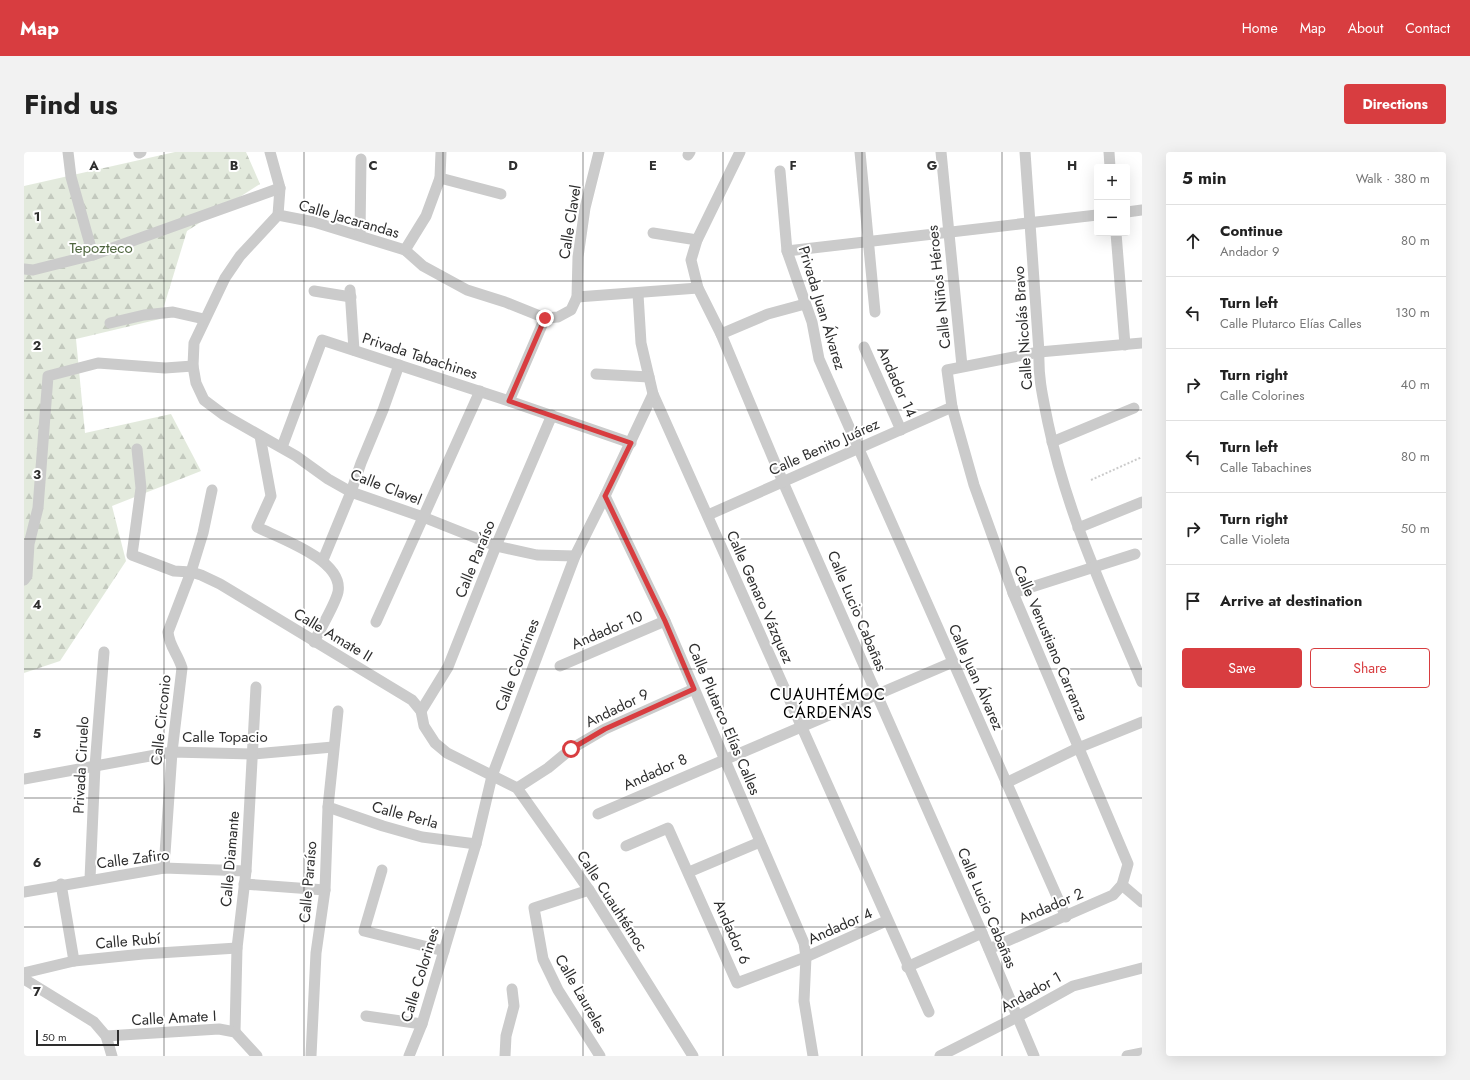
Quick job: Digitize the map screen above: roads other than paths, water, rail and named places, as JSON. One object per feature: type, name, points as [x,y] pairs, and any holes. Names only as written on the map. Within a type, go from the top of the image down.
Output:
[{"type":"street","points":[[68,152],[71,177],[93,255]]},
{"type":"street","points":[[24,580],[27,576],[29,544],[38,508],[48,376],[98,363],[165,368],[193,366],[194,343],[204,319],[225,278],[236,262],[278,215],[280,188],[270,152]]},
{"type":"street","points":[[405,250],[426,216],[440,178],[441,152]]},
{"type":"street","name":"Calle Clavel","points":[[577,297],[578,257],[585,208],[599,152]]},
{"type":"street","name":"Calle Lucio Cabañas","points":[[740,152],[697,240],[692,260],[698,288],[721,334],[783,482],[989,949],[1034,1056]]},
{"type":"street","points":[[860,152],[875,312]]},
{"type":"street","name":"Calle Niños Héroes","points":[[941,152],[962,366],[947,370],[952,407]]},
{"type":"street","name":"Calle Nicolás Bravo","points":[[1025,152],[1039,352],[1038,373],[1052,442],[1060,477],[1092,566],[1142,682]]},
{"type":"street","points":[[1109,152],[1110,164]]},
{"type":"street","points":[[360,235],[361,159]]},
{"type":"street","name":"Privada Juan Álvarez","points":[[780,171],[787,251],[812,322],[819,359],[858,448]]},
{"type":"street","points":[[440,178],[500,194]]},
{"type":"street","points":[[24,269],[33,270],[93,255],[280,188]]},
{"type":"street","points":[[1130,212],[1142,210]]},
{"type":"street","name":"Calle Jacarandas","points":[[278,215],[314,222],[405,250],[423,266],[467,290],[506,302],[545,318]]},
{"type":"street","points":[[787,251],[1094,215]]},
{"type":"street","points":[[653,233],[697,240]]},
{"type":"street","points":[[1116,236],[1125,345]]},
{"type":"street","points":[[509,401],[545,318],[558,317],[571,310],[577,297],[638,294],[698,288]]},
{"type":"street","points":[[314,291],[350,294],[354,350]]},
{"type":"street","points":[[638,294],[641,343],[653,394]]},
{"type":"street","points":[[721,334],[768,314],[806,304]]},
{"type":"street","points":[[110,323],[144,315],[173,312],[204,319]]},
{"type":"street","name":"Privada Tabachines","points":[[282,447],[322,340],[480,391],[631,443]]},
{"type":"street","points":[[962,366],[1039,352],[1125,345],[1142,342]]},
{"type":"street","name":"Andador 14","points":[[864,347],[902,430]]},
{"type":"street","points":[[323,560],[351,492],[360,463],[383,410],[399,365]]},
{"type":"street","name":"Calle Clavel","points":[[193,366],[196,383],[204,400],[224,415],[282,447],[328,480],[351,492],[396,509],[423,517],[496,546],[537,555],[575,556]]},
{"type":"street","points":[[596,374],[649,377]]},
{"type":"street","points":[[376,622],[480,391]]},
{"type":"street","name":"Calle Colorines","points":[[409,1056],[422,1024],[476,844],[492,776],[575,556],[631,443],[653,394]]},
{"type":"street","name":"Calle Genaro Vázquez","points":[[653,394],[708,514],[886,921],[928,1012]]},
{"type":"street","name":"Calle Benito Juárez","points":[[708,514],[952,407]]},
{"type":"street","name":"Calle Venustiano Carranza","points":[[952,407],[974,485],[1013,593],[1128,864],[1122,885]]},
{"type":"street","points":[[1052,442],[1134,408]]},
{"type":"street","name":"Calle Paraíso","points":[[421,711],[448,667],[496,546],[552,416]]},
{"type":"street","points":[[260,436],[271,496],[257,527],[323,560],[335,572],[338,591],[314,642]]},
{"type":"street","name":"Calle Amate II","points":[[137,448],[141,488],[132,555],[174,571],[191,572],[220,584],[412,700],[421,711],[424,726],[435,743],[447,753],[492,776]]},
{"type":"street","name":"Calle Juan Álvarez","points":[[858,448],[1066,917]]},
{"type":"street","name":"Calle Circonio","points":[[164,868],[172,752],[182,668],[178,656],[168,639],[168,632],[191,572],[203,533],[212,490]]},
{"type":"street","name":"Calle Plutarco Elías Calles","points":[[605,496],[665,621],[804,943],[806,957],[804,1001],[813,1056]]},
{"type":"street","points":[[1078,528],[1142,502]]},
{"type":"street","points":[[1013,593],[1092,566],[1135,554]]},
{"type":"street","name":"Andador 10","points":[[560,666],[665,621]]},
{"type":"street","name":"Privada Ciruelo","points":[[90,879],[95,766],[104,652]]},
{"type":"street","name":"Andador 8","points":[[598,814],[725,758],[953,662]]},
{"type":"street","name":"Calle Diamante","points":[[235,1032],[237,948],[246,871],[256,687]]},
{"type":"street","name":"Andador 9","points":[[517,788],[548,768],[571,749],[605,729],[694,689]]},
{"type":"street","name":"Calle Paraíso","points":[[311,1056],[316,953],[325,890],[328,806],[333,747],[338,711]]},
{"type":"street","points":[[1006,783],[1078,748],[1142,722]]},
{"type":"street","name":"Calle Topacio","points":[[24,779],[172,752],[253,754],[333,747]]},
{"type":"street","name":"Calle Cuauhtémoc","points":[[492,776],[517,788],[589,890],[694,1056]]},
{"type":"street","name":"Calle Perla","points":[[328,806],[383,826],[422,837],[476,844]]},
{"type":"street","name":"Andador 6","points":[[626,846],[668,828],[737,982],[806,957]]},
{"type":"street","points":[[689,872],[760,842]]},
{"type":"street","name":"Calle Zafiro","points":[[24,892],[90,879],[164,868],[246,871]]},
{"type":"street","points":[[382,870],[364,931],[444,951]]},
{"type":"street","points":[[61,884],[74,961]]},
{"type":"street","points":[[244,884],[325,890]]},
{"type":"street","points":[[1122,885],[1142,902]]},
{"type":"street","name":"Andador 2","points":[[989,949],[1066,917],[1113,895],[1122,885]]},
{"type":"street","name":"Calle Laureles","points":[[589,890],[534,908],[543,958],[558,990],[600,1056]]},
{"type":"street","name":"Andador 4","points":[[806,957],[886,921]]},
{"type":"street","points":[[907,967],[982,933]]},
{"type":"street","name":"Calle Rubí","points":[[24,973],[74,961],[143,954],[237,948]]},
{"type":"street","name":"Andador 1","points":[[940,1056],[1017,1017],[1073,986],[1142,968]]},
{"type":"street","points":[[24,979],[94,1022],[106,1036],[112,1056]]},
{"type":"street","points":[[505,1056],[506,1036],[514,1006],[512,989]]},
{"type":"street","points":[[366,1016],[422,1024]]},
{"type":"street","name":"Calle Amate I","points":[[106,1036],[219,1029],[235,1032],[257,1056]]},
{"type":"street","points":[[1127,1056],[1142,1053]]},
{"type":"district","name":"CUAUHTÉMOC CÁRDENAS","points":[[828,703]]},
{"type":"park label","name":"Tepozteco","points":[[101,248]]}]
